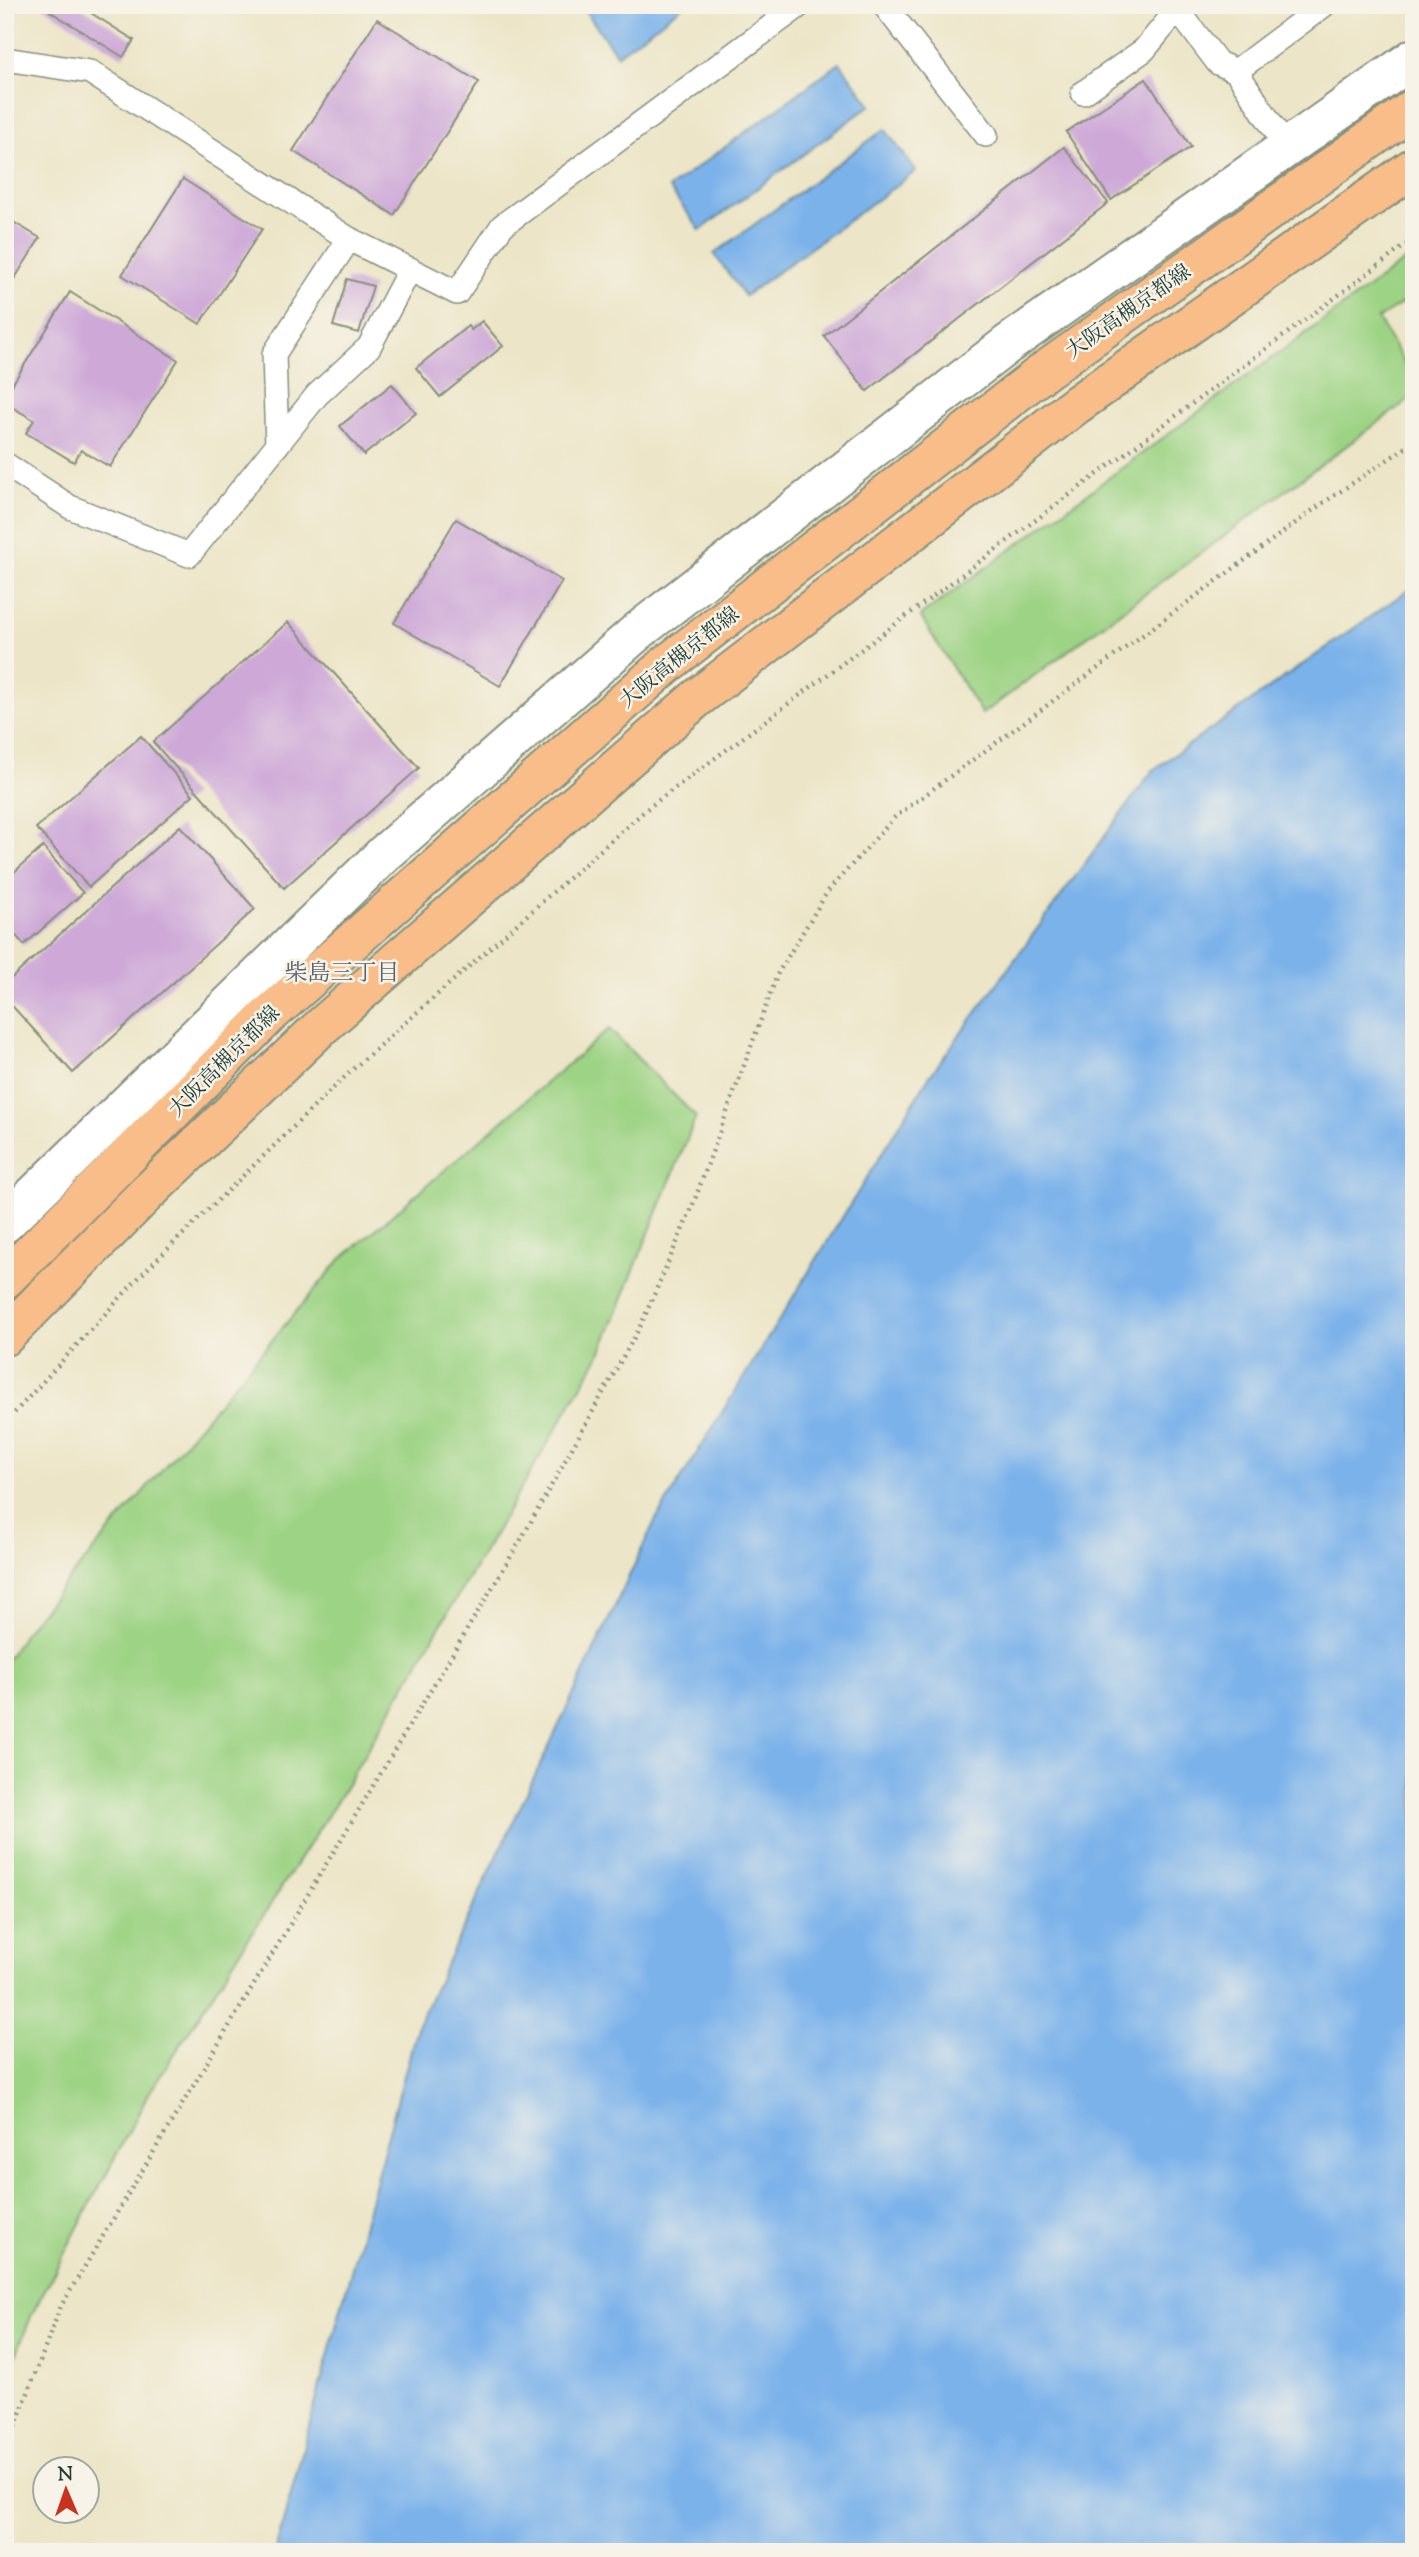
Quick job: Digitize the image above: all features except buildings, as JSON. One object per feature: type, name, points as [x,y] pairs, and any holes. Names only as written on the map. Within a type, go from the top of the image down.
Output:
[{"type":"main road","name":"大阪高槻京都線","points":[[5,1279],[270,1014],[667,664],[1046,370],[1414,108]]},
{"type":"main road","name":"大阪高槻京都線","points":[[5,1336],[145,1195],[322,1026],[696,699],[1076,405],[1414,167]]},
{"type":"street","points":[[5,1223],[384,854],[637,632],[1008,344],[1414,58]]},
{"type":"lane","points":[[5,59],[90,72],[349,239],[457,293],[502,226],[800,5]]},
{"type":"lane","points":[[884,5],[986,135]]},
{"type":"lane","points":[[1236,71],[1324,5]]},
{"type":"lane","points":[[1083,93],[1144,50],[1175,8],[1218,63],[1236,71],[1287,148]]},
{"type":"lane","points":[[277,445],[274,354],[349,239]]},
{"type":"lane","points":[[5,464],[70,507],[189,555],[317,395],[369,347],[410,269]]},
{"type":"path","points":[[5,1423],[142,1274],[352,1070],[648,808],[1414,239]]},
{"type":"path","points":[[5,2453],[61,2306],[519,1543],[640,1326],[691,1210],[778,973],[828,891],[895,817],[1320,505],[1414,442]]},
{"type":"green space","points":[[1414,254],[1414,295],[1378,319],[1414,379],[1414,396],[982,714],[920,616]]},
{"type":"green space","points":[[609,1029],[696,1117],[599,1356],[340,1796],[148,2095],[32,2314],[5,2383],[5,1662],[30,1625],[340,1260]]},
{"type":"water","points":[[581,5],[684,5],[617,55]]},
{"type":"water","points":[[840,63],[871,105],[700,230],[669,188]]},
{"type":"water","points":[[885,129],[916,171],[745,296],[714,254]]},
{"type":"water","points":[[1414,586],[1414,2552],[275,2552],[418,2024],[655,1521],[929,1077],[1153,770]]},
{"type":"district","name":"柴島三丁目","points":[[342,972]]}]
